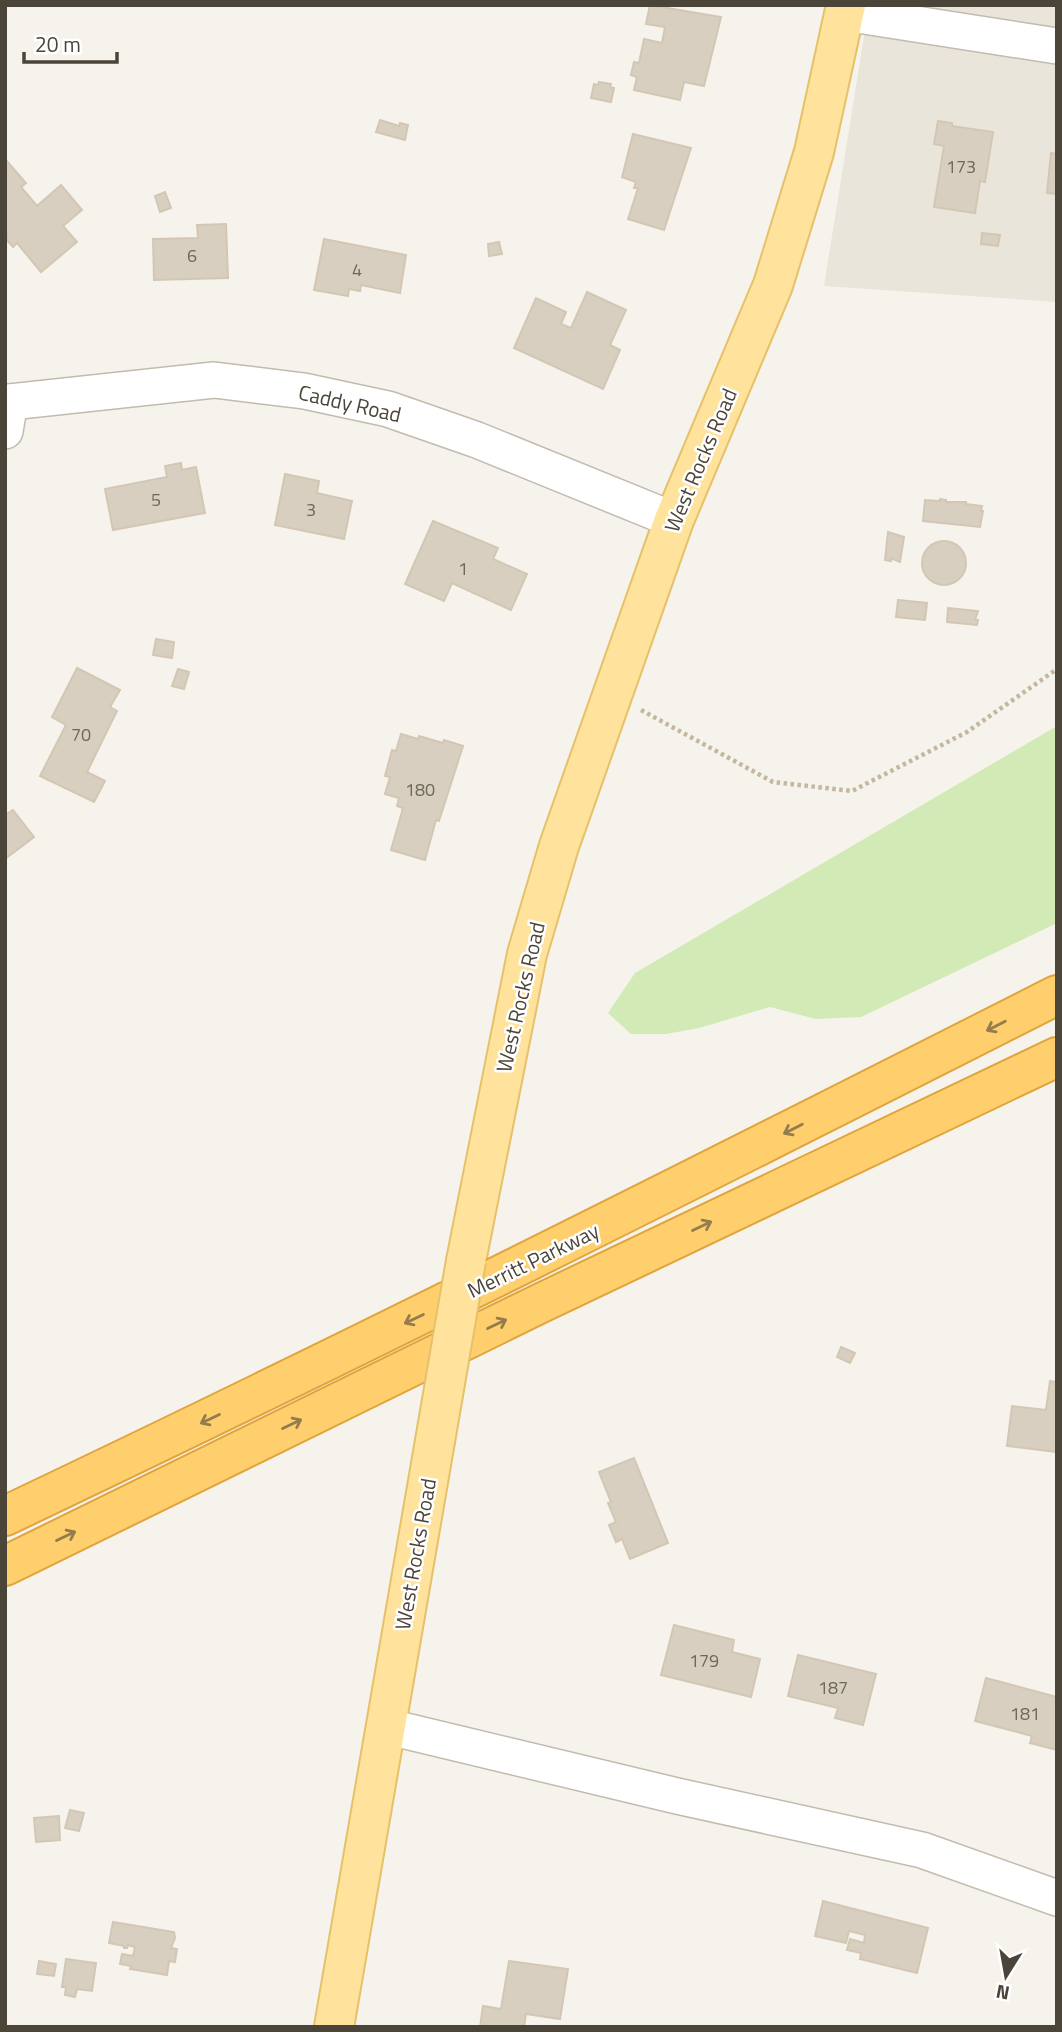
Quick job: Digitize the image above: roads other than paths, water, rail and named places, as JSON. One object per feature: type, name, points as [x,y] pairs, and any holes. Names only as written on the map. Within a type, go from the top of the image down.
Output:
[{"type":"highway","name":"Merritt Parkway","points":[[5,1516],[292,1380],[1057,995]]},
{"type":"highway","name":"Merritt Parkway","points":[[5,1566],[515,1315],[1057,1057]]},
{"type":"main road","name":"West Rocks Road","points":[[334,2027],[466,1261],[527,954],[559,846],[674,520],[773,285],[814,152],[846,9]]},
{"type":"street","points":[[846,9],[1057,46]]},
{"type":"street","name":"Caddy Road","points":[[7,410],[214,380],[304,391],[388,409],[477,440],[674,520]]},
{"type":"street","points":[[385,1726],[677,1796],[922,1850],[1057,1898]]}]
